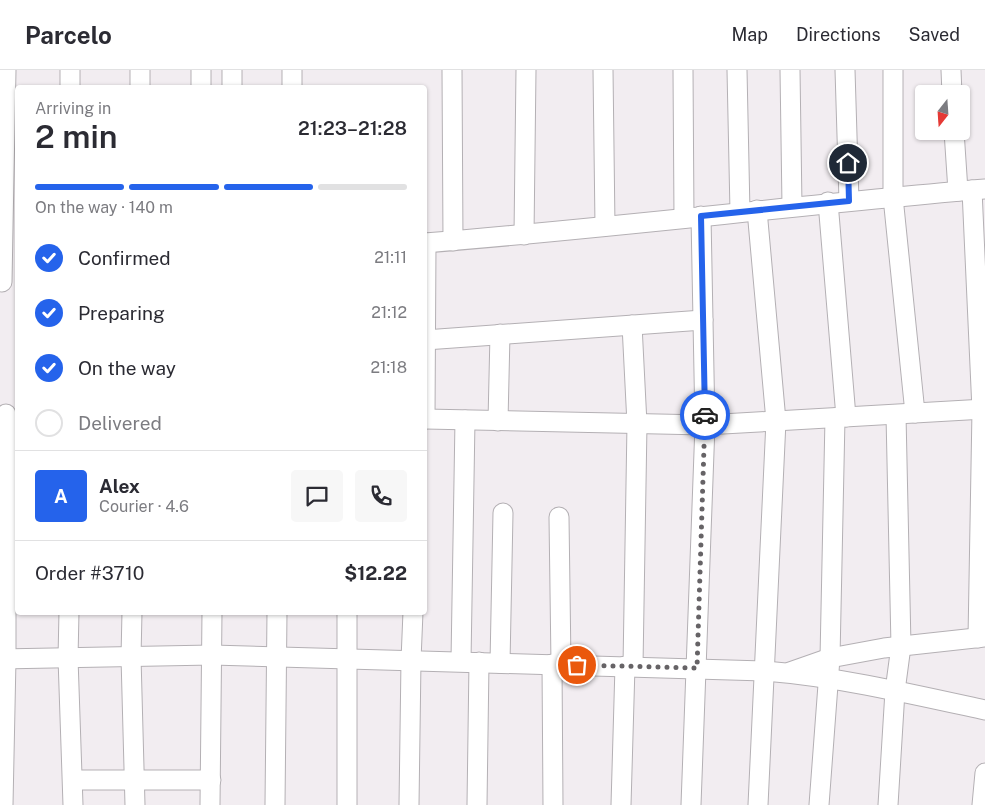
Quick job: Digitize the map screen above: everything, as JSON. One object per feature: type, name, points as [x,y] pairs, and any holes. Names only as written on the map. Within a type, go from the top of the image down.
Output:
[{"type":"street","points":[[6,70],[6,282]]},
{"type":"street","points":[[70,70],[70,85]]},
{"type":"street","points":[[140,70],[140,85]]},
{"type":"street","points":[[201,70],[201,85]]},
{"type":"street","points":[[232,70],[232,85]]},
{"type":"street","points":[[292,70],[292,85]]},
{"type":"street","points":[[452,70],[454,241]]},
{"type":"street","points":[[524,235],[526,70]]},
{"type":"street","points":[[604,70],[605,226]]},
{"type":"street","points":[[683,70],[692,217],[703,320],[705,425],[691,805]]},
{"type":"street","points":[[738,70],[749,211],[776,421],[758,805]]},
{"type":"street","points":[[790,70],[792,206]]},
{"type":"street","points":[[845,70],[849,201]]},
{"type":"street","points":[[893,70],[893,197],[915,414]]},
{"type":"street","points":[[951,70],[952,85]]},
{"type":"street","points":[[789,672],[830,658],[901,646],[981,637],[984,410],[972,190],[957,140]]},
{"type":"street","points":[[427,243],[524,235],[828,202],[972,190]]},
{"type":"street","points":[[819,805],[830,658],[840,418],[828,202]]},
{"type":"street","points":[[427,340],[703,320]]},
{"type":"street","points":[[621,805],[629,666],[638,424],[632,325]]},
{"type":"street","points":[[498,421],[500,334]]},
{"type":"street","points":[[427,419],[705,425],[984,410]]},
{"type":"street","points":[[2,805],[8,414]]},
{"type":"street","points":[[888,805],[895,691],[901,646],[896,415]]},
{"type":"street","points":[[465,420],[470,662],[477,805]]},
{"type":"street","points":[[500,662],[503,513]]},
{"type":"street","points":[[554,805],[559,517]]},
{"type":"street","points":[[68,615],[73,805]]},
{"type":"street","points":[[132,615],[131,656],[135,805]]},
{"type":"street","points":[[210,805],[212,615]]},
{"type":"street","points":[[275,805],[277,615]]},
{"type":"street","points":[[347,615],[347,805]]},
{"type":"street","points":[[409,805],[413,615]]},
{"type":"street","points":[[3,659],[212,655],[276,656],[789,672],[895,691],[985,710]]},
{"type":"street","points":[[982,805],[985,773]]},
{"type":"street","points":[[73,780],[211,780]]},
{"type":"way so far","points":[[577,665],[697,668],[705,415]]},
{"type":"route","points":[[705,415],[701,216],[849,201],[848,163]]}]
